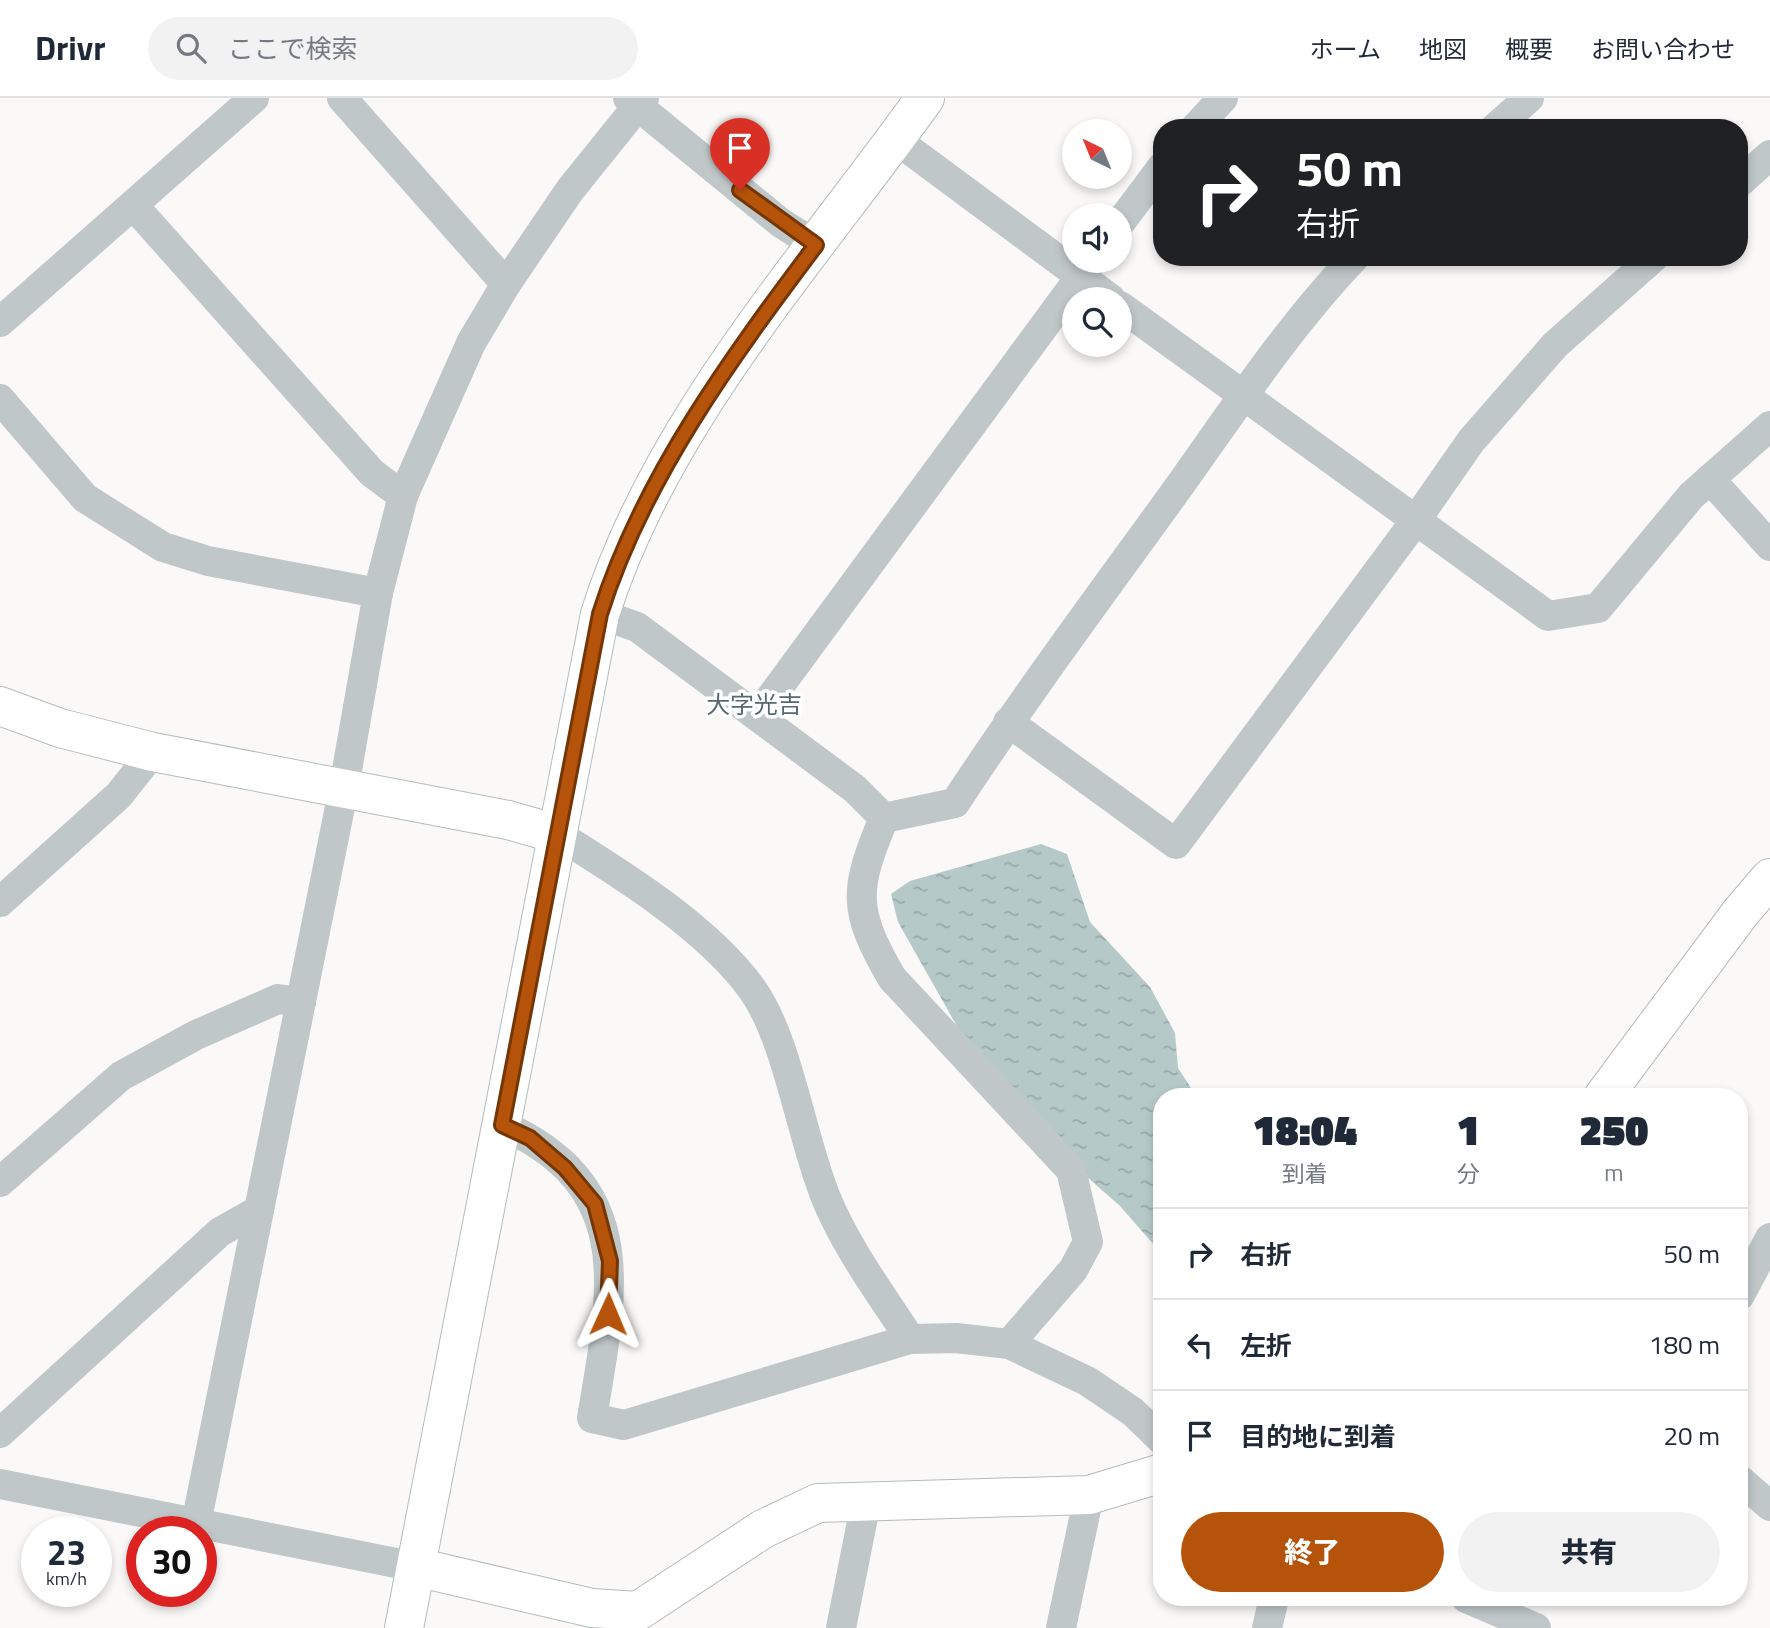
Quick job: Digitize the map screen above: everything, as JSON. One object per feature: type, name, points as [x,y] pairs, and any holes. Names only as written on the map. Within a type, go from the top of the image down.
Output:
[{"type":"street","points":[[0,322],[254,98]]},
{"type":"street","points":[[342,98],[506,284]]},
{"type":"street","points":[[404,1628],[600,614],[617,559],[669,461],[744,342],[925,98]]},
{"type":"street","points":[[1203,119],[1223,98]]},
{"type":"street","points":[[1505,119],[1529,98]]},
{"type":"street","points":[[199,1516],[344,787],[378,593],[403,496],[471,343],[506,284],[570,190],[637,101],[781,223],[816,245]]},
{"type":"street","points":[[895,139],[1062,253]]},
{"type":"street","points":[[1748,175],[1770,155]]},
{"type":"street","points":[[1132,207],[1153,179]]},
{"type":"street","points":[[133,205],[372,473],[403,496]]},
{"type":"street","points":[[884,818],[955,803],[1008,722],[1244,396],[1328,285],[1346,266]]},
{"type":"street","points":[[1008,722],[1176,844],[1416,520],[1471,441],[1555,345],[1644,266]]},
{"type":"street","points":[[758,715],[1083,273]]},
{"type":"street","points":[[1089,273],[1101,287]]},
{"type":"street","points":[[1132,315],[1548,616],[1598,608],[1691,496],[1770,426]]},
{"type":"street","points":[[0,399],[85,498],[163,547],[208,561],[378,593]]},
{"type":"street","points":[[1710,479],[1770,546]]},
{"type":"street","points":[[600,614],[638,627],[855,789],[884,818]]},
{"type":"street","points":[[0,706],[60,728],[153,752],[508,820],[557,834],[631,880],[713,948],[752,989],[777,1041],[803,1135],[827,1199],[849,1245],[910,1339]]},
{"type":"street","points":[[0,902],[119,795],[153,752]]},
{"type":"street","points":[[884,818],[864,866],[859,899],[871,942],[892,978],[1071,1170],[1088,1242],[1073,1270],[1009,1344]]},
{"type":"street","points":[[1609,1088],[1741,912],[1770,878]]},
{"type":"street","points":[[0,1182],[121,1076],[196,1035],[278,999],[301,1002]]},
{"type":"street","points":[[502,1125],[530,1138],[565,1168],[595,1204],[610,1261],[610,1274],[608,1314],[592,1418],[624,1425],[910,1339],[956,1338],[1009,1344],[1087,1381],[1133,1412],[1153,1431]]},
{"type":"street","points":[[0,1433],[220,1232],[259,1210]]},
{"type":"street","points":[[1748,1280],[1770,1238]]},
{"type":"street","points":[[217,1528],[416,1567],[637,1619],[762,1528],[818,1503],[1089,1495],[1153,1476]]},
{"type":"street","points":[[0,1486],[156,1516]]},
{"type":"street","points":[[1748,1487],[1770,1506]]},
{"type":"street","points":[[1061,1628],[1089,1495]]},
{"type":"street","points":[[841,1628],[866,1502]]},
{"type":"street","points":[[1268,1628],[1272,1606]]},
{"type":"street","points":[[1478,1610],[1536,1628]]},
{"type":"water","points":[[1041,844],[1067,854],[1090,922],[1150,987],[1175,1033],[1178,1068],[1191,1088],[1153,1088],[1153,1244],[1120,1206],[1029,1126],[958,1028],[898,922],[891,894],[910,881]]},
{"type":"district","name":"大字光吉","points":[[754,705]]},
{"type":"route","points":[[608,1314],[610,1261],[595,1204],[565,1168],[530,1138],[502,1125],[600,614],[617,559],[669,461],[744,342],[816,245],[781,223],[740,190]]}]
